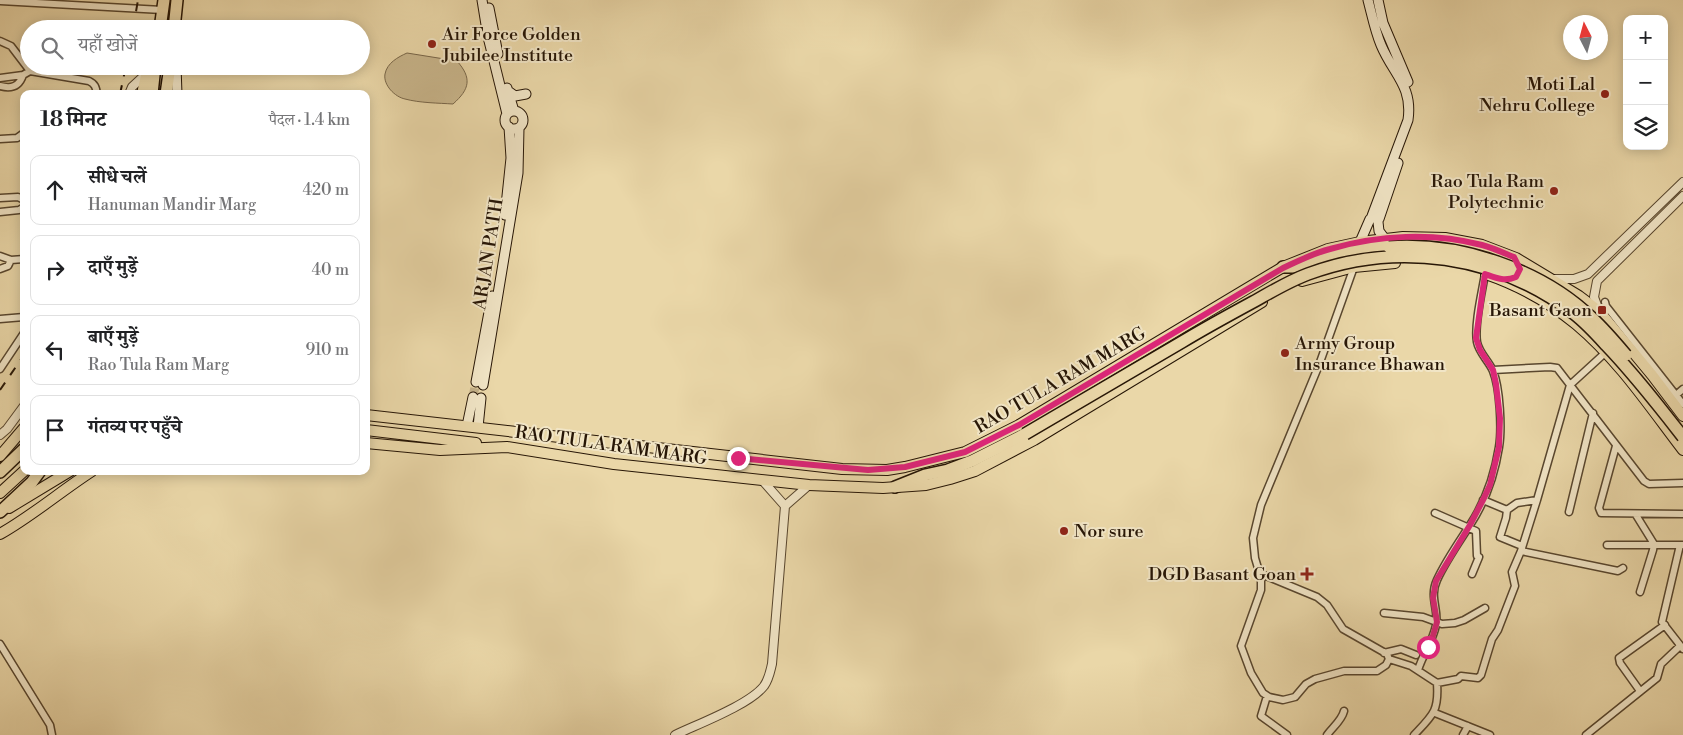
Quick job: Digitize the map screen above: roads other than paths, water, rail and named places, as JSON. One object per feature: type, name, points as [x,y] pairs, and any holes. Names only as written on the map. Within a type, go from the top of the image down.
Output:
[{"type":"highway","points":[[176,20],[177,0]]},
{"type":"highway","points":[[160,20],[163,5]]},
{"type":"highway","points":[[152,90],[154,75]]},
{"type":"highway","points":[[167,90],[169,75]]},
{"type":"highway","points":[[1283,268],[1363,250],[1405,246],[1462,251],[1523,272],[1552,288],[1591,317],[1630,359],[1683,427]]},
{"type":"highway","points":[[895,487],[924,475],[948,470],[972,461],[1025,434],[1217,321],[1306,274],[1332,265],[1389,257],[1446,258],[1474,264],[1496,271],[1546,294],[1573,313],[1597,335],[1624,364],[1683,437]]},
{"type":"highway","points":[[0,472],[20,454]]},
{"type":"highway","points":[[0,512],[37,475]]},
{"type":"main road","points":[[482,0],[488,37],[511,112]]},
{"type":"main road","points":[[487,0],[508,91],[511,112],[505,121],[509,128],[519,128],[523,124],[524,118],[521,114],[511,112]]},
{"type":"main road","points":[[1368,0],[1381,45],[1408,89]]},
{"type":"main road","points":[[1360,242],[1375,219],[1400,151],[1410,104],[1408,89],[1382,23],[1378,0]]},
{"type":"main road","points":[[143,90],[146,75]]},
{"type":"main road","points":[[176,75],[177,90]]},
{"type":"main road","points":[[508,91],[515,96],[526,94]]},
{"type":"main road","name":"ARJAN PATH","points":[[509,128],[511,158],[506,208],[480,383],[518,173],[519,128]]},
{"type":"main road","points":[[1375,219],[1379,231],[1385,239]]},
{"type":"main road","name":"RAO TULA RAM MARG","points":[[370,415],[842,469],[888,470],[965,452],[1019,425],[1283,268],[1328,249],[1360,242],[1403,237],[1444,238],[1482,245],[1514,257],[1562,285],[1599,311],[1683,416]]},
{"type":"main road","points":[[1500,280],[1509,280],[1516,277],[1520,269],[1514,257]]},
{"type":"main road","name":"RAO TULA RAM MARG","points":[[370,443],[440,450],[507,447],[614,464],[809,485],[895,487],[926,485],[982,468],[1034,440],[1278,292],[1302,281],[1354,267],[1412,262],[1467,268],[1485,274],[1517,287],[1575,323],[1630,381],[1683,450]]},
{"type":"main road","points":[[1548,305],[1562,285]]},
{"type":"main road","points":[[472,426],[477,398]]},
{"type":"main road","points":[[370,430],[507,447]]},
{"type":"main road","points":[[0,456],[20,433]]},
{"type":"main road","points":[[0,493],[20,475]]},
{"type":"main road","points":[[0,512],[63,475]]},
{"type":"main road","points":[[0,534],[86,475]]},
{"type":"street","points":[[0,1],[163,5]]},
{"type":"street","points":[[0,41],[11,46],[20,58]]},
{"type":"street","points":[[54,75],[89,81],[93,83],[96,90]]},
{"type":"street","points":[[131,90],[143,75]]},
{"type":"street","points":[[0,78],[23,76]]},
{"type":"street","points":[[0,86],[8,88],[16,86],[23,76]]},
{"type":"street","points":[[0,139],[20,137]]},
{"type":"street","points":[[1552,279],[1574,279],[1588,274],[1683,182]]},
{"type":"street","points":[[1599,311],[1594,297],[1597,281],[1683,196]]},
{"type":"street","points":[[0,198],[20,199]]},
{"type":"street","points":[[0,212],[20,209]]},
{"type":"street","points":[[0,256],[11,260],[20,259]]},
{"type":"street","points":[[0,269],[8,266],[11,260]]},
{"type":"street","points":[[1596,266],[1604,273]]},
{"type":"street","points":[[1354,267],[1319,365],[1261,505],[1252,538],[1254,554],[1262,582],[1260,594],[1241,646],[1251,673],[1263,693],[1267,696],[1283,700],[1291,699],[1310,681],[1315,679],[1344,671],[1377,671],[1383,668],[1389,659]]},
{"type":"street","points":[[1418,670],[1432,639],[1437,622],[1433,598],[1436,581],[1490,485],[1499,447],[1500,418],[1496,384],[1493,370],[1480,350],[1476,338],[1485,274]]},
{"type":"street","points":[[1604,302],[1683,404]]},
{"type":"street","points":[[0,319],[20,318]]},
{"type":"street","points":[[0,369],[20,339]]},
{"type":"street","points":[[1260,573],[1317,596],[1327,604],[1343,629],[1388,655],[1389,659],[1411,666],[1437,683],[1458,679],[1461,676],[1478,678],[1481,675],[1492,639],[1498,630],[1515,586],[1512,572],[1537,500],[1570,385],[1605,353]]},
{"type":"street","points":[[1493,370],[1554,367],[1560,370],[1616,446],[1647,482],[1683,483]]},
{"type":"street","points":[[1676,395],[1683,389]]},
{"type":"street","points":[[0,435],[20,411]]},
{"type":"street","points":[[1569,512],[1593,413]]},
{"type":"street","points":[[1616,446],[1600,512],[1603,514],[1636,515],[1683,514]]},
{"type":"street","points":[[762,480],[785,506]]},
{"type":"street","points":[[675,735],[745,701],[758,692],[767,680],[772,664],[785,506],[809,485]]},
{"type":"street","points":[[1482,500],[1507,510]]},
{"type":"street","points":[[1537,500],[1516,503],[1507,510],[1500,537],[1521,548],[1618,571],[1623,568]]},
{"type":"street","points":[[1435,513],[1476,531],[1477,556],[1479,556],[1472,574]]},
{"type":"street","points":[[1636,515],[1654,544],[1640,592]]},
{"type":"street","points":[[1586,735],[1658,677],[1661,664],[1681,648],[1662,622],[1681,545],[1607,545]]},
{"type":"street","points":[[1384,614],[1424,617],[1442,624],[1464,620],[1485,608]]},
{"type":"street","points":[[1640,691],[1620,663],[1619,658],[1665,625]]},
{"type":"street","points":[[0,644],[50,726],[52,735]]},
{"type":"street","points":[[1384,653],[1401,649],[1416,655]]},
{"type":"street","points":[[1414,735],[1435,713],[1438,697],[1437,683]]},
{"type":"street","points":[[1267,696],[1262,716],[1287,735]]},
{"type":"street","points":[[1327,735],[1342,717],[1344,711]]},
{"type":"street","points":[[1435,713],[1490,735]]},
{"type":"street","points":[[1463,735],[1468,726]]},
{"type":"tunnel","points":[[473,397],[476,382]]},
{"type":"railway","points":[[135,20],[138,0]]},
{"type":"railway","points":[[121,90],[124,75]]},
{"type":"railway","points":[[0,390],[20,361]]},
{"type":"place","name":"Air Force Golden Jubilee Institute","points":[[432,44]]},
{"type":"place","name":"Moti Lal Nehru College","points":[[1605,94]]},
{"type":"place","name":"Rao Tula Ram Polytechnic","points":[[1554,191]]},
{"type":"place","name":"Basant Gaon","points":[[1602,310]]},
{"type":"place","name":"Army Group Insurance Bhawan","points":[[1285,353]]},
{"type":"place","name":"Nor sure","points":[[1064,531]]},
{"type":"place","name":"DGD Basant Goan","points":[[1307,574]]}]
